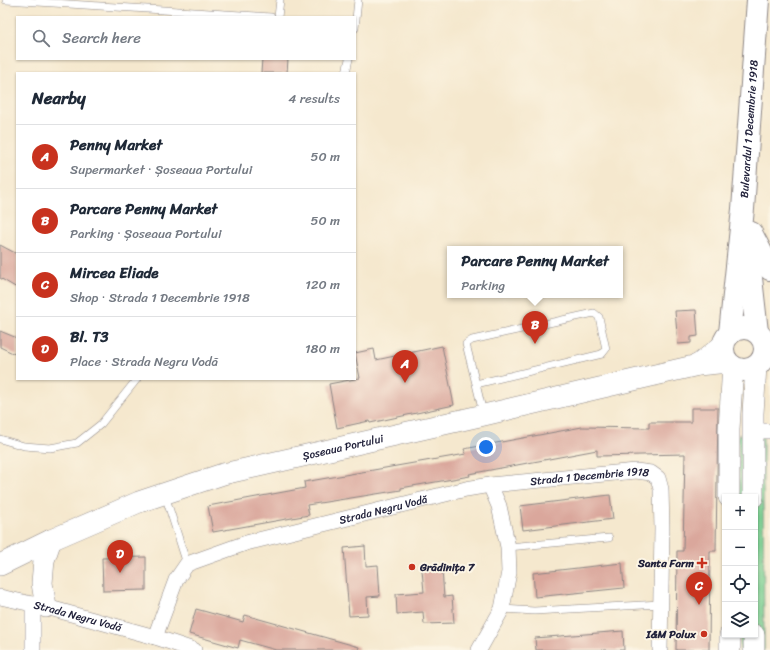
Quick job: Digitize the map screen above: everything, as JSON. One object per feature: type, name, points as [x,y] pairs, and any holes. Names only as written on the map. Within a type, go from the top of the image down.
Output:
[{"type":"highway","name":"Bulevardul 1 Decembrie 1918","points":[[729,352],[743,209],[758,0]]},
{"type":"highway","name":"Bulevardul 1 Decembrie 1918","points":[[743,209],[763,335]]},
{"type":"highway","points":[[743,209],[751,235],[770,269]]},
{"type":"highway","points":[[750,328],[763,335],[765,346],[763,360],[744,370],[729,352],[736,329],[750,328]]},
{"type":"street","name":"Șoseaua Portului","points":[[0,565],[51,540],[139,502],[222,474],[698,365],[729,352]]},
{"type":"street","name":"Bulevardul 1 Decembrie 1918","points":[[729,352],[729,494]]},
{"type":"street","points":[[753,494],[762,431],[753,396],[763,360]]},
{"type":"street","name":"Strada 1 Decembrie 1918","points":[[490,485],[636,471],[651,473],[658,478],[661,490],[662,529],[660,650]]},
{"type":"street","points":[[479,650],[502,609],[509,572],[508,547],[499,506],[490,485]]},
{"type":"street","name":"Strada Negru Vodă","points":[[187,564],[246,543],[459,491],[490,485]]},
{"type":"street","points":[[33,650],[44,560],[51,540]]},
{"type":"street","points":[[155,637],[176,580],[187,564]]},
{"type":"street","name":"Strada Negru Vodă","points":[[0,597],[155,637],[194,650]]},
{"type":"street","points":[[730,638],[730,650]]},
{"type":"street","points":[[754,638],[754,650]]},
{"type":"lane","points":[[6,0],[255,16]]},
{"type":"lane","points":[[278,16],[280,0]]},
{"type":"lane","points":[[356,16],[358,0]]},
{"type":"lane","points":[[346,72],[348,60]]},
{"type":"lane","points":[[476,384],[602,354],[606,349],[599,316],[594,313],[472,340],[466,344],[476,384],[484,415]]},
{"type":"lane","points":[[0,439],[24,446],[44,448],[77,443],[101,424],[136,380]]},
{"type":"lane","points":[[165,493],[187,564]]},
{"type":"lane","points":[[508,547],[609,538]]},
{"type":"lane","points":[[502,609],[534,611],[661,604]]},
{"type":"green space","points":[[738,435],[763,435],[764,650],[740,650],[740,638],[758,638],[758,494],[739,494]]},
{"type":"building","points":[[262,60],[288,60],[287,72],[261,72]]},
{"type":"building","points":[[0,245],[16,253],[16,287],[0,278]]},
{"type":"building","points":[[696,310],[698,336],[691,337],[691,343],[678,344],[675,311]]},
{"type":"building","points":[[0,331],[16,338],[16,355],[0,347]]},
{"type":"building","points":[[442,346],[454,405],[370,423],[369,421],[337,428],[329,384],[356,380],[360,378],[356,353],[374,349],[376,360]]},
{"type":"building","points":[[691,408],[718,408],[716,551],[710,551],[709,650],[676,650],[677,551],[683,551],[685,454],[597,456],[597,450],[469,474],[470,476],[401,488],[401,490],[307,505],[309,515],[213,532],[208,506],[305,488],[304,482],[466,454],[464,449],[582,427],[649,428],[649,422],[691,422]]},
{"type":"building","points":[[610,495],[613,519],[523,530],[520,506]]},
{"type":"building","points":[[365,546],[366,566],[378,565],[380,596],[367,597],[368,615],[349,616],[344,548]]},
{"type":"building","points":[[146,557],[146,590],[103,591],[102,558]]},
{"type":"building","points":[[622,563],[624,588],[535,597],[533,573]]},
{"type":"building","points":[[442,569],[444,597],[452,596],[454,623],[424,624],[423,612],[397,614],[396,594],[424,592],[422,570]]},
{"type":"building","points":[[196,609],[243,622],[245,615],[359,647],[358,650],[276,650],[240,640],[238,648],[189,634]]},
{"type":"building","points":[[623,631],[624,650],[536,650],[535,638]]},
{"type":"place","name":"Parcare Penny Market","points":[[535,344]]},
{"type":"place","name":"Penny Market","points":[[405,383]]},
{"type":"place","name":"Santa Farm","points":[[702,563]]},
{"type":"place","name":"Grădinița 7","points":[[412,567]]},
{"type":"place","name":"Bl. T3","points":[[120,573]]},
{"type":"place","name":"Mircea Eliade","points":[[699,605]]},
{"type":"place","name":"I&M Polux","points":[[704,634]]}]
